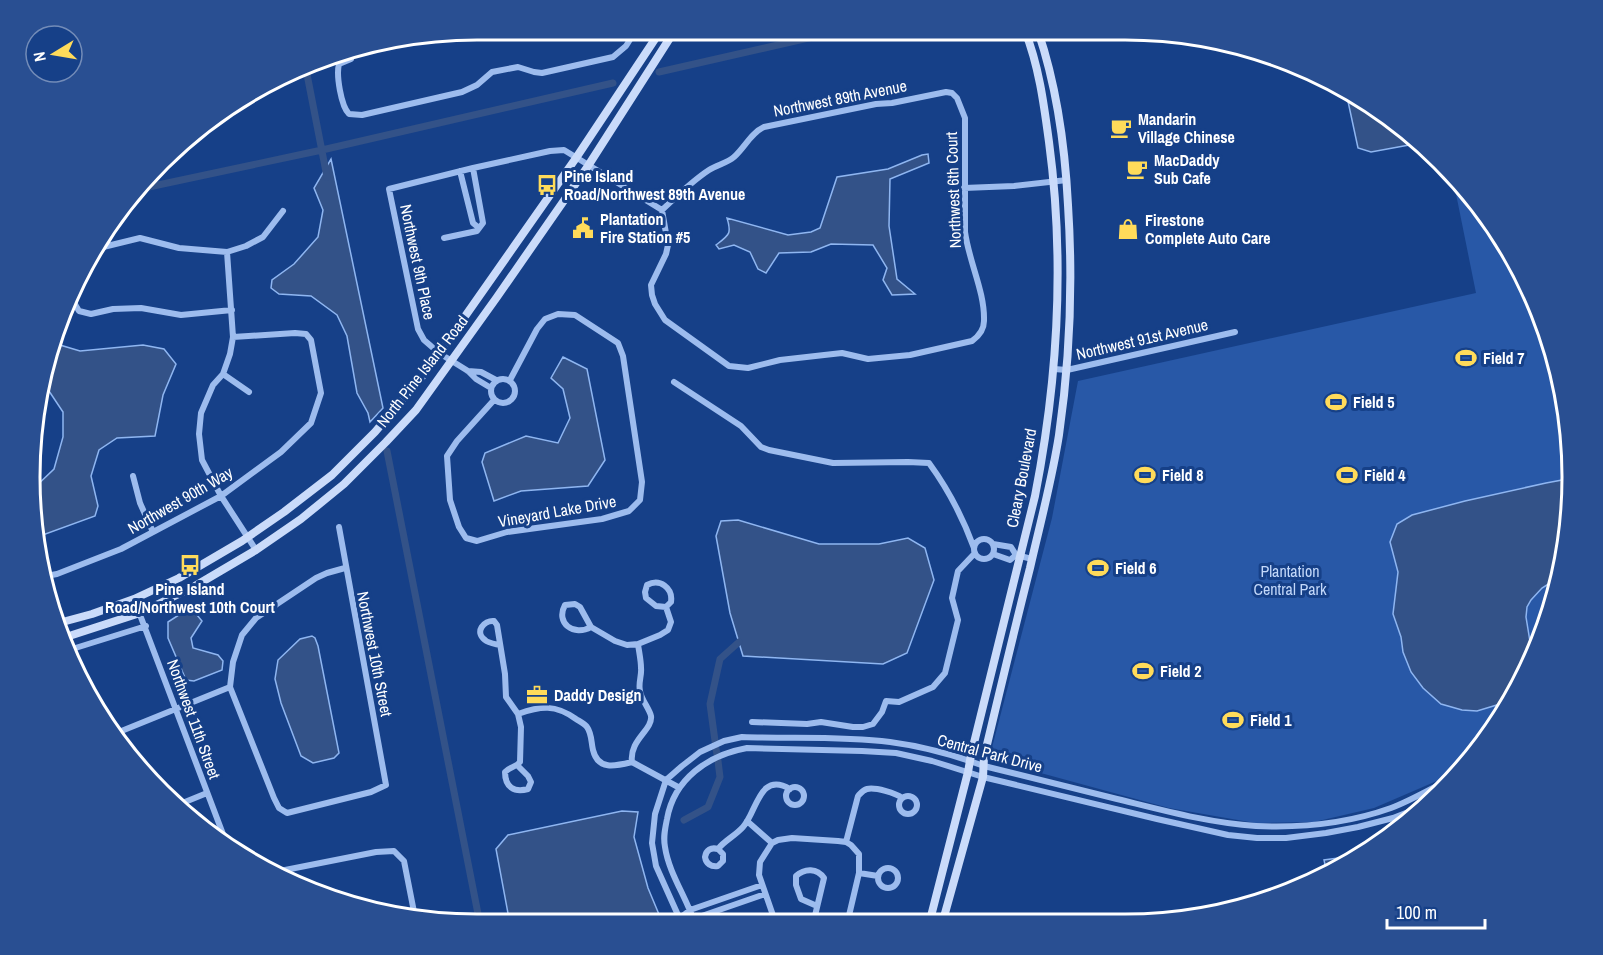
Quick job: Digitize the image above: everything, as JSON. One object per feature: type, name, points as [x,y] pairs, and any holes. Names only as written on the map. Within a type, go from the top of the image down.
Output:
[{"type":"street","points":[[347,61],[339,64],[337,70],[345,110],[350,114],[362,115],[462,92],[477,85],[492,72],[518,67],[542,73],[613,57],[630,40]]},
{"type":"street","name":"North Pine Island Road","points":[[65,621],[134,599],[179,578],[248,537],[332,475],[406,397],[439,353],[576,158],[654,40]]},
{"type":"street","name":"North Pine Island Road","points":[[71,636],[140,613],[195,586],[256,550],[301,519],[344,484],[416,410],[588,166],[669,40]]},
{"type":"street","name":"Cleary Boulevard","points":[[932,914],[968,772],[1042,459],[1054,369],[1059,283],[1054,181],[1040,83],[1028,40]]},
{"type":"street","name":"Cleary Boulevard","points":[[945,914],[983,777],[984,757],[1045,506],[1055,459],[1067,370],[1071,295],[1067,180],[1060,123],[1051,76],[1041,40]]},
{"type":"street","name":"Northwest 89th Avenue","points":[[662,210],[711,169],[734,157],[754,134],[764,127],[876,104],[946,92],[952,93]]},
{"type":"street","name":"Northwest 6th Court","points":[[662,210],[668,245],[651,285],[651,295],[664,320],[729,366],[748,368],[780,360],[842,353],[868,359],[910,355],[972,341],[978,337],[984,323],[981,296],[967,250],[965,232],[965,118],[960,104],[952,93]]},
{"type":"street","points":[[479,228],[473,223],[460,171],[550,151],[564,150],[662,210]]},
{"type":"street","points":[[444,238],[477,231],[483,223],[473,168]]},
{"type":"street","name":"Northwest 9th Place","points":[[460,171],[388,189],[418,329],[424,340],[439,353],[468,371]]},
{"type":"street","points":[[964,188],[1014,186],[1067,180]]},
{"type":"street","points":[[107,246],[140,238],[179,248],[227,252],[263,237],[283,211]]},
{"type":"street","points":[[227,252],[233,337],[223,374],[213,385],[201,413],[199,434],[202,460],[221,496],[256,550]]},
{"type":"street","points":[[76,305],[80,311],[91,314],[113,309],[141,308],[181,315],[232,310]]},
{"type":"street","name":"Vineyard Lake Drive","points":[[494,400],[457,441],[447,456],[450,500],[459,527],[466,538],[477,541],[507,532],[602,519],[629,511],[640,500],[642,482],[623,356],[618,343],[575,315],[558,314],[546,319],[537,328],[510,380]]},
{"type":"street","name":"Northwest 91st Avenue","points":[[1054,369],[1067,370],[1235,332]]},
{"type":"street","name":"Northwest 90th Way","points":[[52,575],[121,549],[221,496],[280,452],[311,423],[321,393],[311,340],[306,334],[233,337]]},
{"type":"street","points":[[468,371],[481,372],[496,380]]},
{"type":"street","points":[[468,371],[476,380],[490,388],[494,400],[506,403],[514,395],[514,387],[510,380],[502,378],[496,380],[490,388]]},
{"type":"street","points":[[223,374],[249,392]]},
{"type":"street","points":[[674,382],[741,426],[761,447],[769,450],[833,463],[929,463],[944,483],[968,531],[975,551],[982,559],[993,554],[993,544]]},
{"type":"street","points":[[133,476],[140,502],[153,532]]},
{"type":"street","name":"Northwest 10th Street","points":[[230,687],[279,808],[287,813],[371,792],[386,785],[339,527]]},
{"type":"street","points":[[968,531],[993,544],[1011,547],[1018,555],[1032,559]]},
{"type":"street","points":[[752,722],[807,724],[821,722],[863,727],[873,724],[882,712],[886,701],[899,702],[933,687],[945,673],[958,620],[952,598],[958,571],[975,551],[977,542],[982,539]]},
{"type":"street","points":[[993,554],[1010,560],[1018,555]]},
{"type":"street","points":[[122,731],[230,687],[233,662],[242,636],[256,618],[316,578],[345,568]]},
{"type":"street","points":[[653,582],[661,583],[668,589],[672,595],[671,602],[666,607],[656,606],[646,598],[647,585],[653,582]]},
{"type":"street","name":"Northwest 11th Street","points":[[134,599],[222,832]]},
{"type":"street","points":[[591,627],[575,631],[566,627],[562,615],[565,605],[575,604],[580,607],[591,627],[627,645],[638,644],[668,630],[671,622],[666,607]]},
{"type":"street","points":[[75,648],[146,626]]},
{"type":"street","points":[[632,762],[633,750],[639,737],[648,728],[651,717],[639,689],[641,669],[638,644]]},
{"type":"street","points":[[499,645],[505,674],[506,697],[518,714],[521,727],[518,766]]},
{"type":"street","points":[[518,714],[543,708],[566,712],[587,727],[592,739],[593,750],[606,766],[614,767],[632,762],[678,788]]},
{"type":"street","name":"Central Park Drive","points":[[666,780],[700,752],[724,741],[742,737],[891,742],[1158,809],[1255,826],[1310,825],[1355,817],[1411,800],[1435,787]]},
{"type":"street","name":"Central Park Drive","points":[[691,914],[671,869],[664,847],[668,809],[678,788],[708,762],[730,751],[747,748],[896,753],[932,760],[983,777],[1157,819],[1228,835],[1257,838],[1303,836],[1358,827],[1405,813]]},
{"type":"street","points":[[518,766],[531,782],[528,789],[521,791],[514,790],[507,785],[505,780],[505,772],[510,767],[518,766]]},
{"type":"street","points":[[666,780],[655,814],[652,843],[656,866],[678,914]]},
{"type":"street","points":[[718,849],[723,842],[745,825],[759,795],[765,789],[779,784],[790,789]]},
{"type":"street","points":[[846,842],[858,796],[862,792],[866,789],[873,789],[896,794],[902,798]]},
{"type":"street","points":[[185,802],[207,793]]},
{"type":"street","points":[[747,821],[772,843]]},
{"type":"street","points":[[772,914],[759,876],[760,862],[772,843],[792,838],[846,842],[859,854],[860,873],[850,914]]},
{"type":"street","points":[[286,870],[376,852],[394,851],[404,861],[414,910]]},
{"type":"street","points":[[815,914],[824,878],[814,870],[801,872],[796,876],[796,885],[801,899],[817,906]]},
{"type":"street","points":[[860,873],[878,876]]},
{"type":"street","points":[[687,914],[690,910],[762,885]]},
{"type":"street","points":[[714,914],[765,894]]},
{"type":"green space","name":"Plantation Central Park","points":[[1455,191],[1504,259],[1529,310],[1539,337],[1548,364],[1559,420],[1562,449],[1562,506],[1548,591],[1529,645],[1504,696],[1489,720],[1443,778],[1374,808],[1314,822],[1255,823],[1169,808],[989,759],[1052,518],[1078,381],[1476,293]]},
{"type":"shaded area","points":[[1348,102],[1409,145],[1371,152],[1358,148]]},
{"type":"shaded area","points":[[928,154],[929,163],[890,179],[889,226],[897,279],[915,294],[892,295],[883,280],[887,268],[873,245],[831,244],[811,252],[779,253],[766,273],[758,269],[750,252],[734,245],[719,249],[716,245],[728,234],[727,218],[788,235],[811,232],[820,228],[837,177],[888,169]]},
{"type":"shaded area","points":[[331,159],[383,408],[370,422],[368,413],[357,393],[347,336],[337,315],[311,296],[279,294],[271,288],[272,280],[294,264],[318,237],[323,210],[314,188]]},
{"type":"shaded area","points":[[61,345],[80,351],[143,345],[164,349],[176,364],[163,395],[155,436],[117,438],[99,450],[91,476],[98,506],[95,516],[44,535],[40,482],[54,469],[63,437],[63,412],[49,391]]},
{"type":"shaded area","points":[[563,357],[587,369],[605,460],[588,486],[521,491],[494,501],[482,462],[485,453],[526,436],[558,443],[570,418],[563,389],[551,378]]},
{"type":"shaded area","points":[[1562,480],[1559,535],[1550,583],[1542,588],[1527,607],[1526,617],[1530,642],[1517,671],[1499,704],[1477,711],[1462,710],[1441,704],[1423,688],[1411,672],[1393,614],[1398,572],[1390,542],[1397,524],[1412,515]]},
{"type":"shaded area","points":[[738,520],[819,544],[879,544],[908,538],[925,548],[934,580],[907,653],[883,664],[743,656],[730,613],[716,536],[721,521]]},
{"type":"shaded area","points":[[188,609],[192,609],[202,621],[191,638],[193,648],[218,655],[223,661],[222,670],[194,681],[186,680],[168,638],[168,622]]},
{"type":"shaded area","points":[[312,636],[318,646],[339,753],[334,758],[313,763],[301,756],[281,703],[275,679],[278,660],[300,639]]},
{"type":"shaded area","points":[[622,811],[638,812],[634,837],[648,888],[659,914],[508,914],[496,849],[508,835]]},
{"type":"shaded area","points":[[1338,858],[1338,859],[1325,866],[1324,860]]},
{"type":"waterway","points":[[659,72],[799,40]]},
{"type":"waterway","points":[[307,75],[327,177]]},
{"type":"waterway","points":[[151,186],[613,83]]},
{"type":"waterway","points":[[387,451],[478,914]]},
{"type":"waterway","points":[[715,741],[710,704],[720,659],[739,642]]},
{"type":"waterway","points":[[716,749],[717,754]]},
{"type":"waterway","points":[[684,820],[708,807],[720,777],[718,761]]},
{"type":"place","name":"Mandarin Village Chinese","points":[[1121,128]]},
{"type":"place","name":"MacDaddy Sub Cafe","points":[[1137,169]]},
{"type":"place","name":"Pine Island Road/Northwest 89th Avenue","points":[[547,185]]},
{"type":"place","name":"Plantation Fire Station #5","points":[[583,228]]},
{"type":"place","name":"Firestone Complete Auto Care","points":[[1128,229]]},
{"type":"place","name":"Field 7","points":[[1466,358]]},
{"type":"place","name":"Field 5","points":[[1336,402]]},
{"type":"place","name":"Field 8","points":[[1145,475]]},
{"type":"place","name":"Field 4","points":[[1347,475]]},
{"type":"place","name":"Pine Island Road/Northwest 10th Court","points":[[190,565]]},
{"type":"place","name":"Field 6","points":[[1098,568]]},
{"type":"place","name":"Field 2","points":[[1143,671]]},
{"type":"place","name":"Daddy Design","points":[[537,695]]},
{"type":"place","name":"Field 1","points":[[1233,720]]}]
